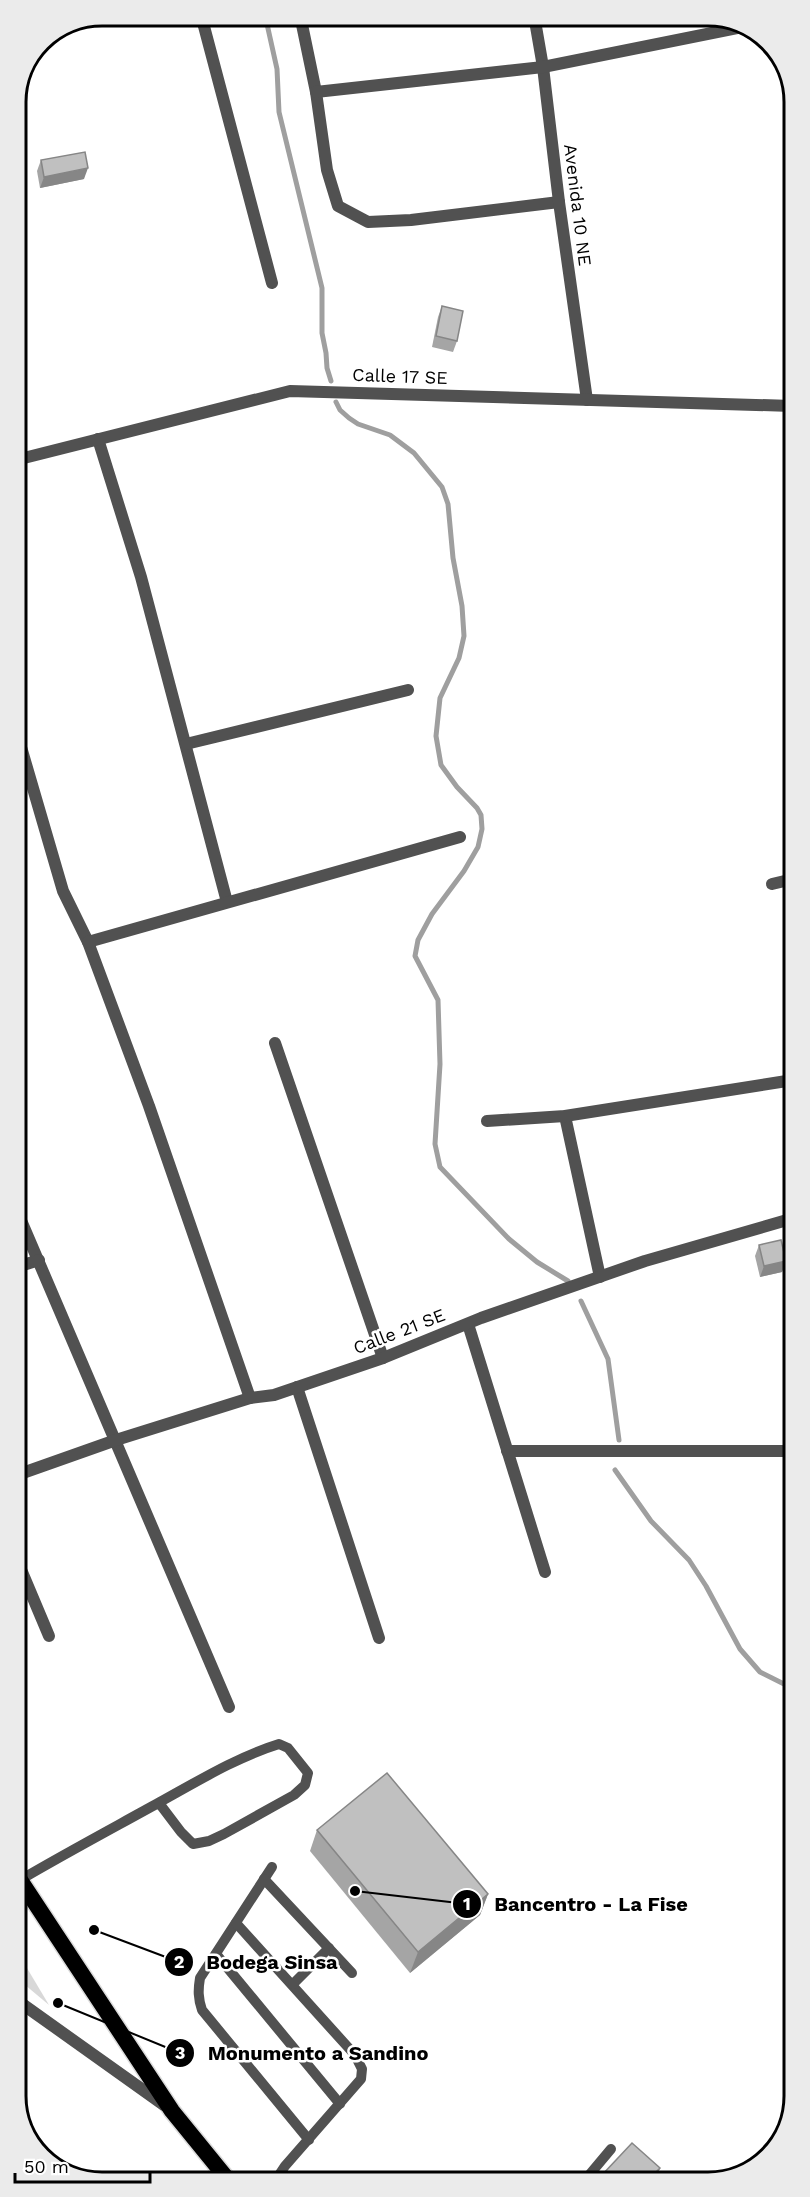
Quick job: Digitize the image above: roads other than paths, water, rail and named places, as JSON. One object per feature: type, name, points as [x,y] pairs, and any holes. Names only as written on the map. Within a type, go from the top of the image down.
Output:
[{"type":"highway","points":[[25,1887],[172,2111],[220,2171]]},
{"type":"street","points":[[204,25],[272,283]]},
{"type":"street","points":[[302,25],[316,93],[327,170],[338,206],[369,222],[411,220],[559,201]]},
{"type":"street","name":"Avenida 10 NE","points":[[536,26],[586,400]]},
{"type":"street","points":[[316,93],[543,67],[732,29]]},
{"type":"street","name":"Calle 17 SE","points":[[26,457],[290,391],[784,406]]},
{"type":"street","points":[[98,439],[141,578],[227,902]]},
{"type":"street","points":[[186,744],[408,690]]},
{"type":"street","points":[[26,763],[63,891],[88,942],[149,1107],[250,1398]]},
{"type":"street","points":[[88,942],[460,837]]},
{"type":"street","points":[[772,884],[784,881]]},
{"type":"street","points":[[275,1043],[383,1358]]},
{"type":"street","points":[[486,1121],[565,1116],[784,1082]]},
{"type":"street","points":[[565,1116],[600,1277]]},
{"type":"street","name":"Calle 21 SE","points":[[25,1472],[116,1440],[250,1398],[274,1395],[383,1358],[468,1324],[600,1277],[784,1221]]},
{"type":"street","points":[[25,1230],[229,1707]]},
{"type":"street","points":[[25,1264],[39,1260]]},
{"type":"street","points":[[468,1324],[545,1572]]},
{"type":"street","points":[[297,1387],[379,1638]]},
{"type":"street","points":[[507,1451],[784,1451]]},
{"type":"street","points":[[25,1579],[49,1635]]},
{"type":"street","points":[[25,2006],[172,2111]]},
{"type":"lane","points":[[25,1875],[200,1780],[279,1744],[288,1748],[308,1773],[305,1785],[294,1795],[224,1834],[193,1844],[159,1803]]},
{"type":"lane","points":[[272,1867],[200,1978],[198,1988],[202,2010],[309,2140]]},
{"type":"lane","points":[[264,1879],[352,1973]]},
{"type":"lane","points":[[236,1923],[356,2055],[362,2069],[360,2079],[281,2171]]},
{"type":"lane","points":[[293,1984],[329,1948]]},
{"type":"lane","points":[[216,1954],[340,2104]]},
{"type":"lane","points":[[592,2172],[611,2149]]},
{"type":"waterway","points":[[267,25],[277,69],[279,112],[322,288],[322,333],[331,381]]},
{"type":"waterway","points":[[336,402],[340,410],[358,424],[390,435],[414,453],[442,487],[448,504],[453,558],[462,606],[464,636],[459,658],[440,698],[436,736],[441,765],[457,787],[477,808],[481,815],[482,829],[478,847],[464,871],[432,914],[418,940],[415,956],[438,1000],[440,1064],[435,1144],[440,1167],[509,1239],[537,1262],[568,1281]]},
{"type":"waterway","points":[[581,1301],[608,1359],[619,1440]]},
{"type":"waterway","points":[[615,1470],[651,1521],[689,1560],[706,1586],[740,1649],[760,1672],[784,1684]]},
{"type":"place","name":"Bancentro - La Fise","points":[[355,1891]]},
{"type":"place","name":"Bodega Sinsa","points":[[94,1930]]},
{"type":"place","name":"Monumento a Sandino","points":[[58,2003]]}]
